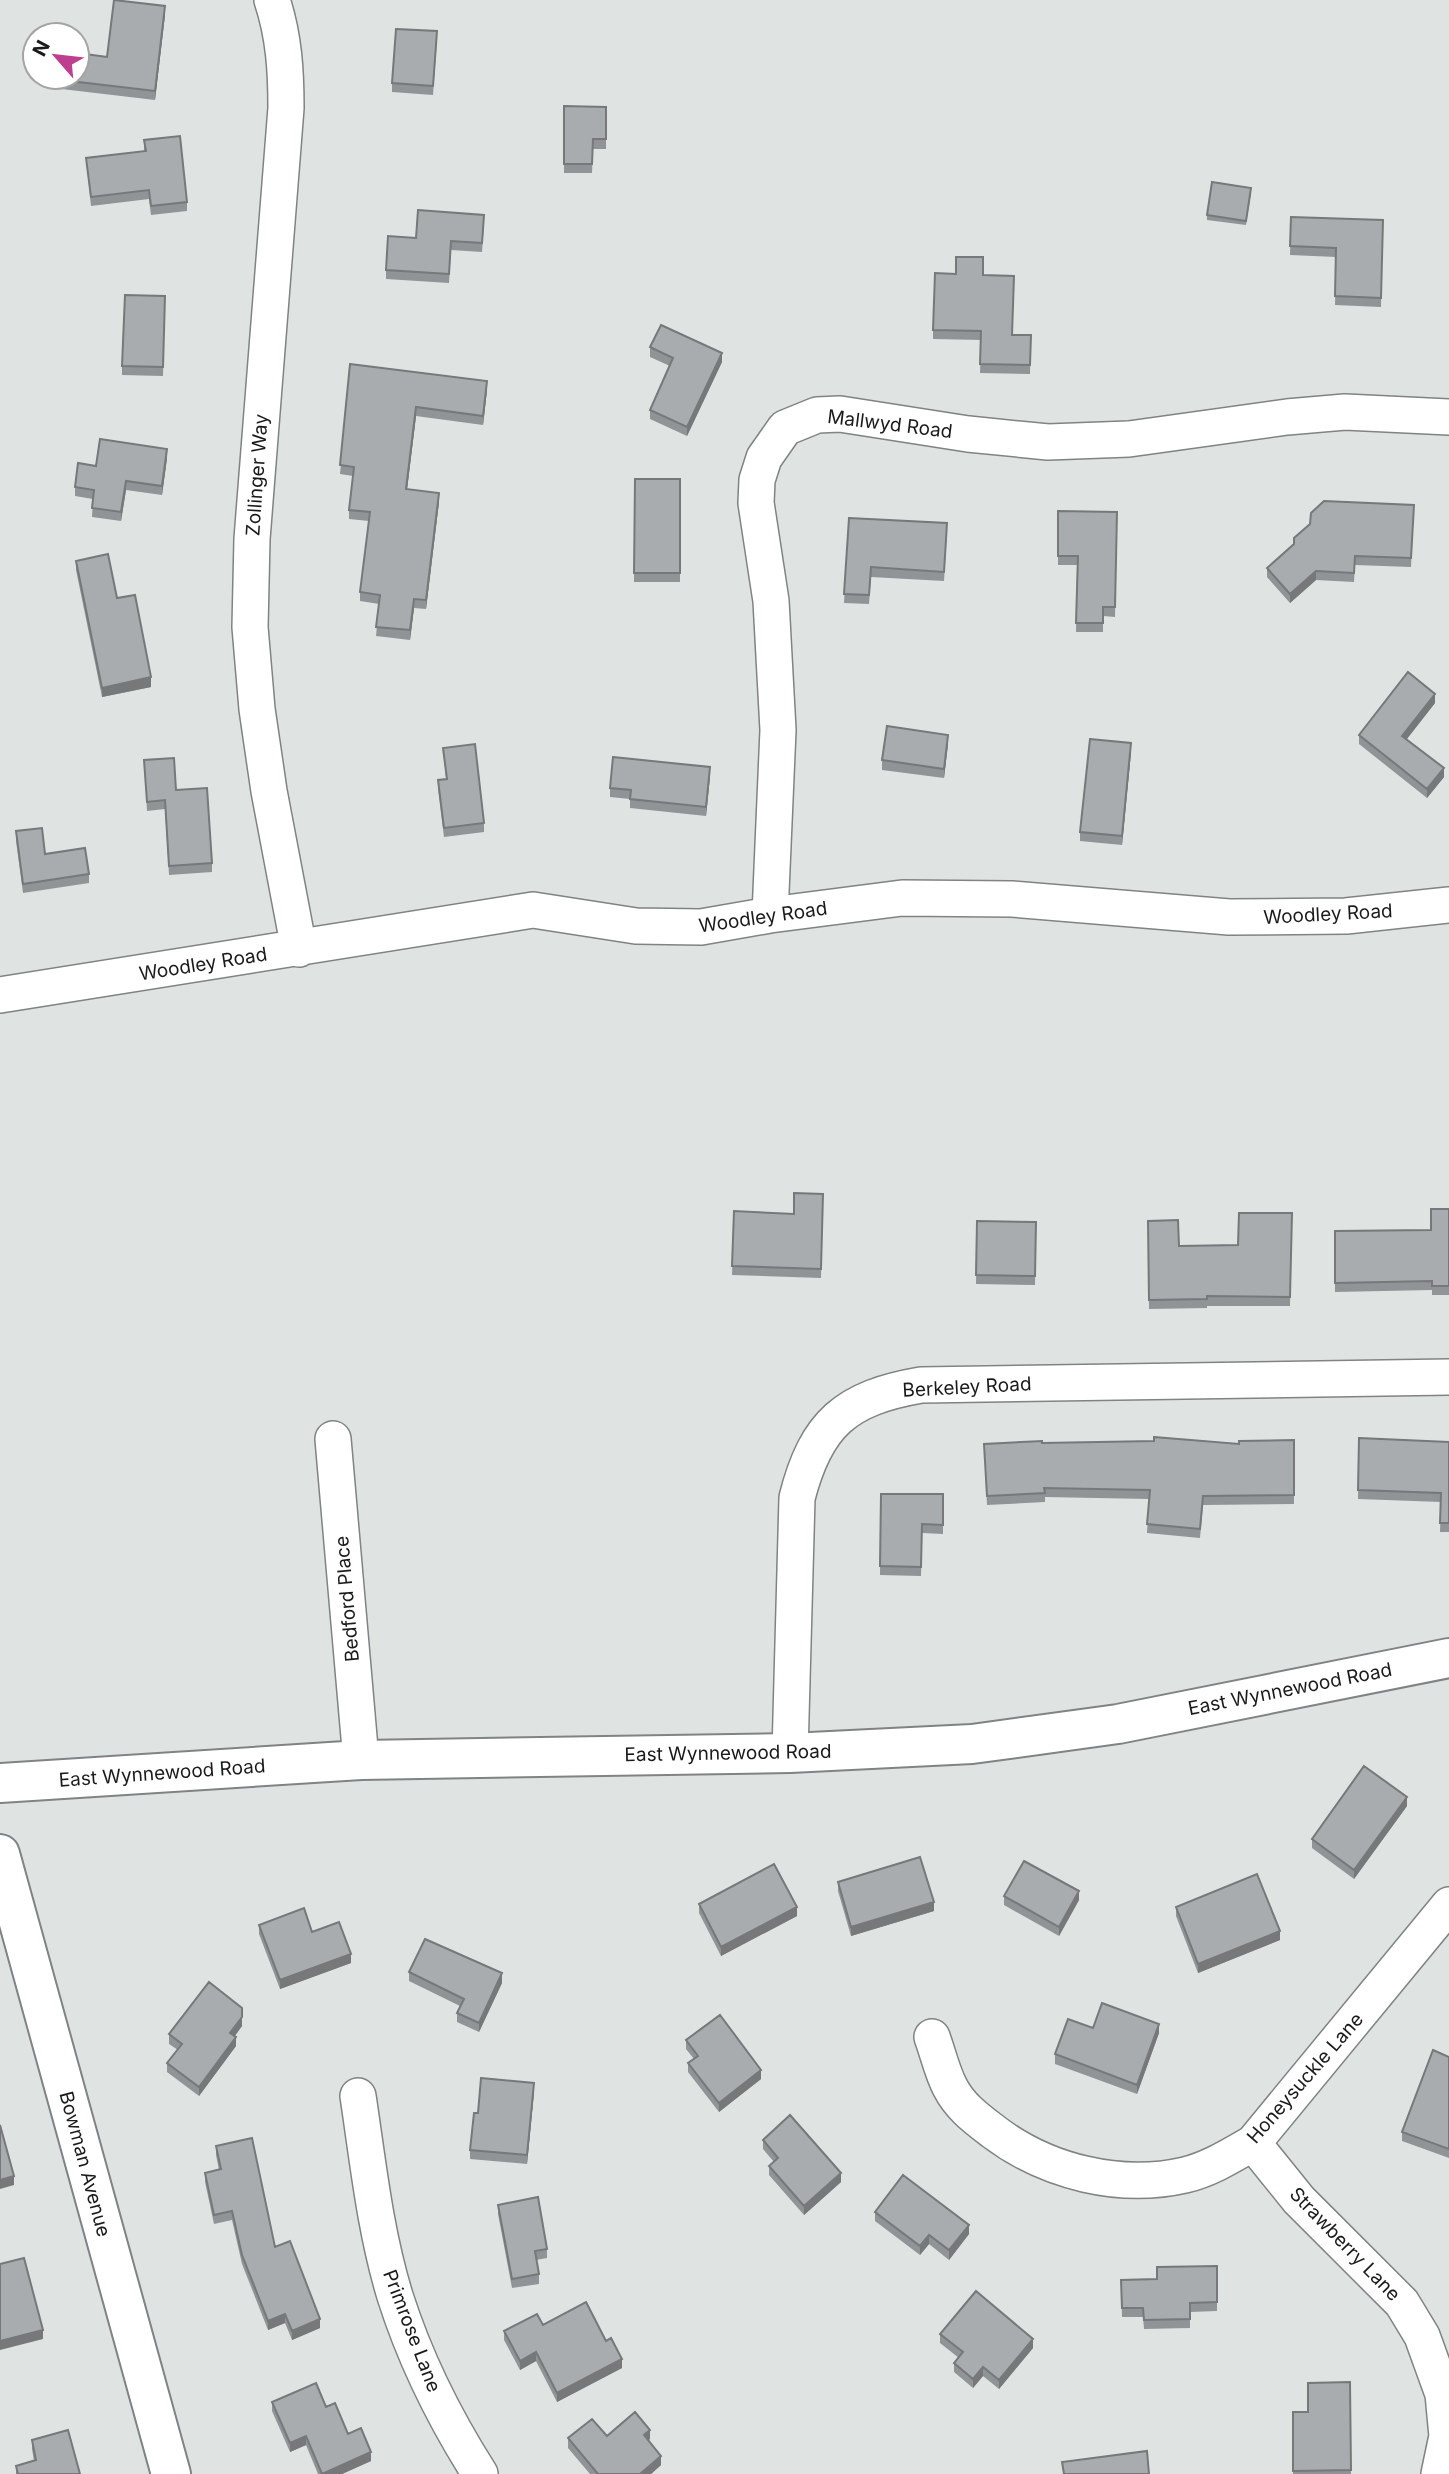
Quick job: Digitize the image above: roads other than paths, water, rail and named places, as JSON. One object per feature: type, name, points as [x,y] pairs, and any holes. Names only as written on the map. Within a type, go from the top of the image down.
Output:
[{"type":"street","name":"Zollinger Way","points":[[272,0],[279,20],[285,56],[286,108],[252,539],[250,627],[257,709],[269,791],[299,949]]},
{"type":"street","name":"Mallwyd Road","points":[[770,915],[778,730],[771,601],[756,491],[764,458],[785,428],[817,415],[840,414],[968,434],[1048,442],[1129,439],[1287,417],[1345,412],[1449,417]]},
{"type":"street","name":"Woodley Road","points":[[0,995],[533,910],[635,926],[701,927],[902,898],[1012,899],[1229,917],[1346,916],[1449,905]]},
{"type":"street","name":"Berkeley Road","points":[[790,1753],[797,1498],[805,1466],[813,1448],[841,1416],[860,1402],[886,1391],[921,1385],[1449,1377]]},
{"type":"street","name":"Bedford Place","points":[[333,1439],[361,1760]]},
{"type":"street","name":"East Wynnewood Road","points":[[0,1783],[361,1760],[790,1753],[972,1744],[1118,1724],[1449,1658]]},
{"type":"street","name":"Bowman Avenue","points":[[0,1854],[171,2474]]},
{"type":"street","name":"Honeysuckle Lane","points":[[932,2036],[950,2087],[966,2110],[1015,2148],[1060,2168],[1093,2176],[1157,2180],[1188,2174],[1222,2161],[1253,2143],[1449,1905]]},
{"type":"street","name":"Primrose Lane","points":[[358,2096],[383,2251],[395,2297],[426,2377],[480,2474]]},
{"type":"street","name":"Strawberry Lane","points":[[1253,2143],[1299,2200],[1402,2303],[1422,2336],[1443,2394],[1447,2436],[1439,2474]]}]
